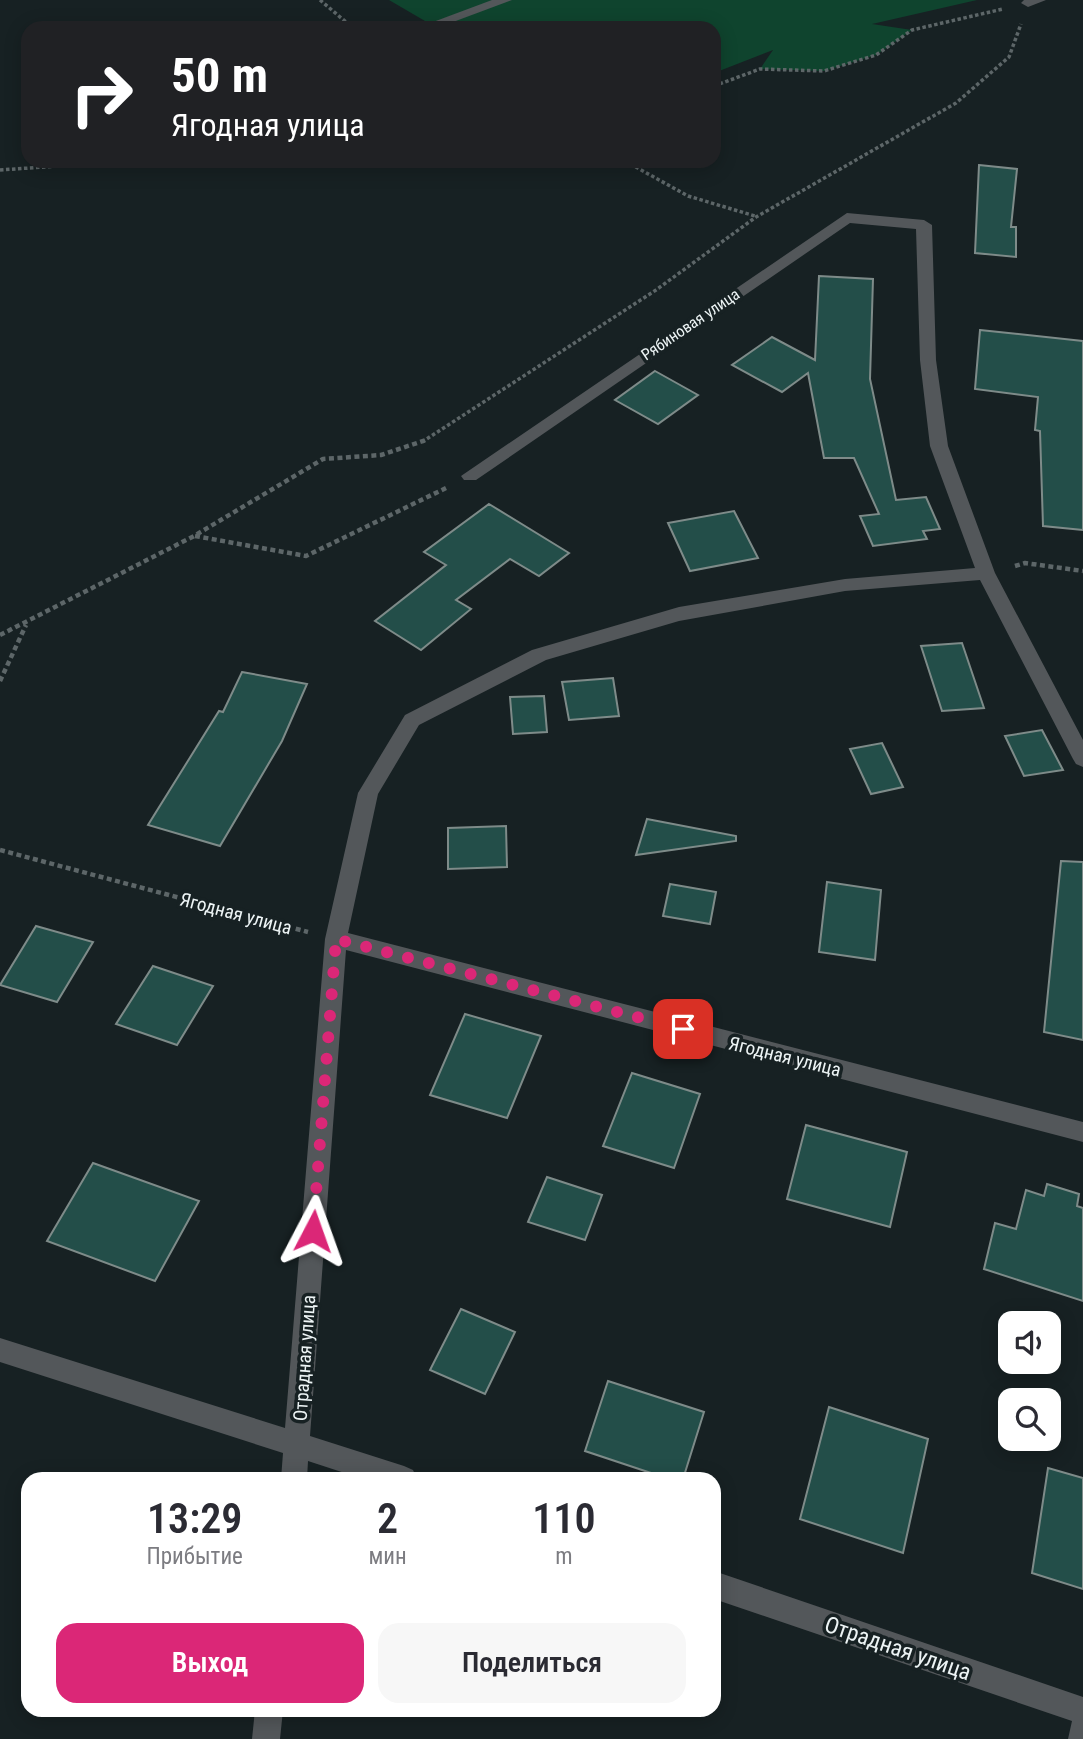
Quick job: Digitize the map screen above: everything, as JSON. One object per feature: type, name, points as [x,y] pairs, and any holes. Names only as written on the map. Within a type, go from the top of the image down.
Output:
[{"type":"street","points":[[444,21],[505,0]]},
{"type":"street","name":"Рябиновая улица","points":[[470,475],[846,218],[924,225],[928,360],[939,446],[986,573]]},
{"type":"street","points":[[986,573],[1083,759]]},
{"type":"street","name":"Отрадная улица","points":[[294,1472],[336,939],[368,793],[412,720],[538,655],[679,614],[845,585],[986,573]]},
{"type":"street","name":"Ягодная улица","points":[[336,939],[1083,1132]]},
{"type":"street","name":"Отрадная улица","points":[[0,1350],[297,1442],[384,1472]]},
{"type":"street","name":"Отрадная улица","points":[[721,1587],[1083,1710]]},
{"type":"street","points":[[266,1739],[268,1717]]},
{"type":"street","points":[[1082,1739],[1083,1728]]},
{"type":"path","points":[[320,0],[345,21]]},
{"type":"path","points":[[721,83],[760,69],[824,71],[876,55],[912,30],[1034,2]]},
{"type":"path","points":[[0,635],[194,536],[323,459],[380,455],[425,441],[656,290],[756,217],[956,103],[1009,57],[1034,2]]},
{"type":"path","points":[[0,170],[28,168]]},
{"type":"path","points":[[638,168],[688,196],[756,217]]},
{"type":"path","points":[[194,536],[306,556],[470,475]]},
{"type":"path","points":[[986,573],[1025,563],[1083,571]]},
{"type":"path","points":[[0,681],[27,623]]},
{"type":"path","name":"Ягодная улица","points":[[0,850],[336,939]]},
{"type":"green space","points":[[389,0],[977,0],[872,24],[912,30],[876,55],[824,71],[760,69],[773,50],[721,70],[721,21],[425,21]]},
{"type":"building","points":[[979,165],[1017,169],[1011,227],[1016,227],[1016,257],[975,253]]},
{"type":"building","points":[[819,276],[873,279],[870,379],[896,500],[926,497],[940,529],[923,531],[927,539],[873,546],[860,516],[879,514],[854,458],[824,458],[808,373],[782,392],[732,365],[772,337],[815,360]]},
{"type":"building","points":[[980,330],[1083,341],[1083,530],[1043,526],[1040,431],[1035,430],[1038,397],[975,389]]},
{"type":"building","points":[[655,371],[698,395],[658,424],[615,400]]},
{"type":"building","points":[[489,504],[569,553],[539,576],[510,559],[456,600],[471,609],[421,650],[375,621],[446,565],[424,552]]},
{"type":"building","points":[[734,511],[758,558],[690,571],[668,523]]},
{"type":"building","points":[[962,643],[984,708],[942,711],[921,646]]},
{"type":"building","points":[[242,672],[307,684],[282,741],[220,846],[148,825],[219,711],[223,712]]},
{"type":"building","points":[[613,678],[619,716],[569,720],[562,682]]},
{"type":"building","points":[[544,696],[547,732],[513,734],[510,697]]},
{"type":"building","points":[[1042,730],[1063,770],[1024,776],[1005,736]]},
{"type":"building","points":[[882,743],[903,787],[871,794],[850,749]]},
{"type":"building","points":[[647,819],[736,836],[736,841],[636,855]]},
{"type":"building","points":[[506,826],[507,867],[448,869],[448,828]]},
{"type":"building","points":[[1061,861],[1083,862],[1083,1040],[1044,1032]]},
{"type":"building","points":[[827,882],[881,890],[875,960],[819,952]]},
{"type":"building","points":[[670,884],[716,892],[710,924],[663,916]]},
{"type":"building","points":[[36,926],[93,942],[57,1002],[0,985]]},
{"type":"building","points":[[153,966],[213,986],[177,1045],[116,1024]]},
{"type":"building","points":[[465,1014],[541,1036],[507,1118],[430,1095]]},
{"type":"building","points":[[632,1073],[700,1094],[674,1168],[603,1146]]},
{"type":"building","points":[[806,1125],[907,1152],[890,1227],[787,1199]]},
{"type":"building","points":[[93,1163],[199,1201],[155,1281],[47,1241]]},
{"type":"building","points":[[547,1177],[602,1195],[585,1240],[528,1222]]},
{"type":"building","points":[[1047,1184],[1079,1194],[1077,1206],[1083,1208],[1083,1301],[984,1269],[995,1223],[1016,1229],[1026,1190],[1044,1196]]},
{"type":"building","points":[[461,1309],[515,1332],[485,1394],[430,1370]]},
{"type":"building","points":[[608,1381],[704,1412],[685,1472],[648,1472],[585,1451]]},
{"type":"building","points":[[829,1407],[928,1439],[903,1553],[800,1519]]},
{"type":"building","points":[[1048,1468],[1083,1478],[1083,1589],[1032,1573]]},
{"type":"route","points":[[313,1231],[336,939],[683,1029]]}]
